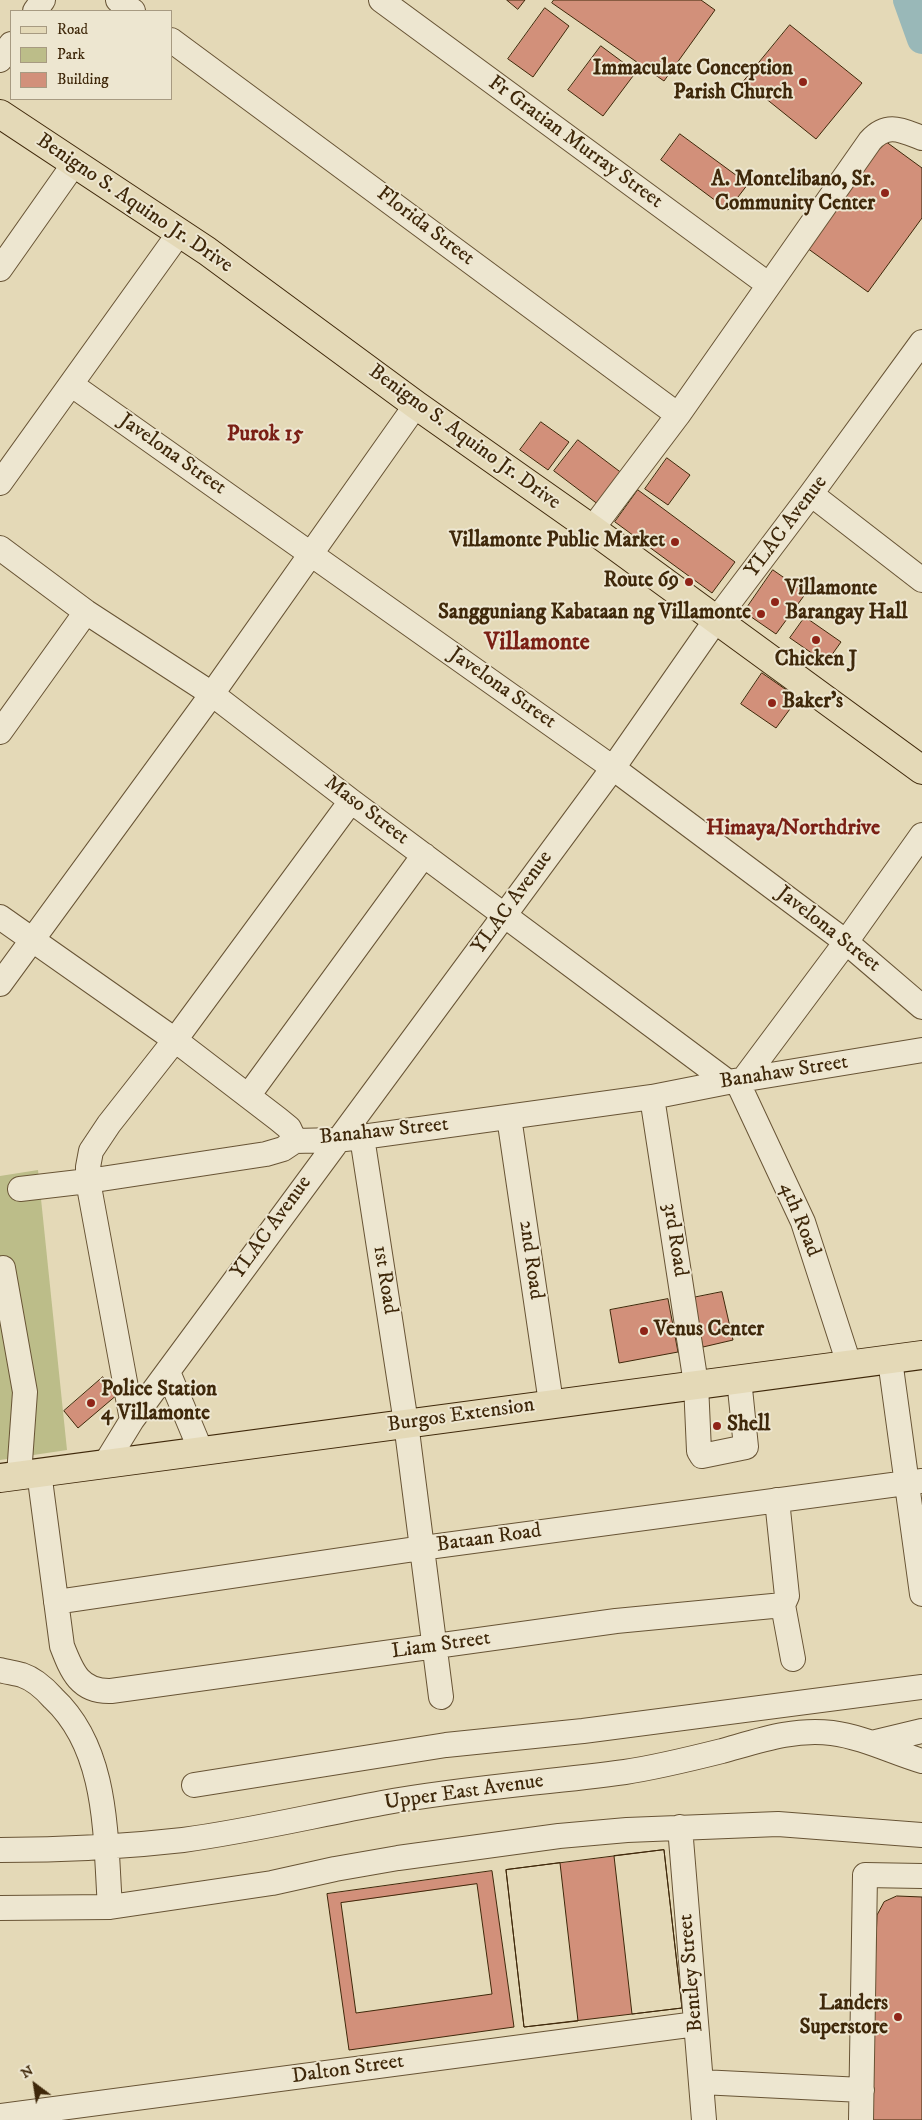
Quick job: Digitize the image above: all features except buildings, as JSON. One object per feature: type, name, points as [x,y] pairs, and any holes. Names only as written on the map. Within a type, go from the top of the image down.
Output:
[{"type":"main road","name":"Benigno S. Aquino Jr. Drive","points":[[0,114],[180,232],[922,770]]},
{"type":"main road","name":"Burgos Extension","points":[[19,1475],[922,1355]]},
{"type":"street","points":[[36,10],[44,0]]},
{"type":"street","points":[[118,0],[132,10]]},
{"type":"street","name":"Fr Gratian Murray Street","points":[[381,0],[769,285]]},
{"type":"street","name":"Florida Street","points":[[172,41],[678,415]]},
{"type":"street","points":[[0,60],[10,45]]},
{"type":"street","points":[[592,529],[678,415],[876,134],[894,129],[922,138]]},
{"type":"street","points":[[0,269],[74,164]]},
{"type":"street","points":[[0,483],[180,232]]},
{"type":"street","name":"YLAC Avenue","points":[[105,1464],[132,1420],[336,1140],[613,768],[716,620],[922,342]]},
{"type":"street","name":"Javelona Street","points":[[72,385],[613,768],[846,942],[922,1007]]},
{"type":"street","points":[[0,984],[212,694],[416,404]]},
{"type":"street","points":[[811,494],[922,580]]},
{"type":"street","name":"Maso Street","points":[[0,548],[86,612],[212,694],[351,801],[505,915],[736,1081]]},
{"type":"street","points":[[0,732],[86,612]]},
{"type":"street","points":[[132,1420],[88,1181],[91,1151],[351,801]]},
{"type":"street","points":[[736,1081],[846,942],[922,835]]},
{"type":"street","points":[[248,1096],[424,854]]},
{"type":"street","points":[[0,917],[175,1040],[289,1128],[295,1141]]},
{"type":"street","name":"Banahaw Street","points":[[20,1189],[88,1181],[266,1154],[283,1149],[295,1141],[362,1137],[652,1097],[922,1050]]},
{"type":"street","name":"4th Road","points":[[736,1081],[803,1222],[849,1364]]},
{"type":"street","name":"3rd Road","points":[[652,1097],[696,1384],[699,1451],[702,1456],[746,1446],[739,1379]]},
{"type":"street","name":"2nd Road","points":[[508,1117],[551,1404]]},
{"type":"street","name":"1st Road","points":[[362,1137],[406,1423],[441,1697]]},
{"type":"street","name":"Liam Street","points":[[3,1268],[25,1392],[19,1475],[56,1602],[62,1646],[68,1663],[82,1683],[96,1692],[616,1621],[783,1605]]},
{"type":"street","points":[[890,1360],[915,1482],[922,1594]]},
{"type":"street","points":[[168,1372],[201,1451]]},
{"type":"street","name":"Bataan Road","points":[[56,1602],[422,1548],[915,1482]]},
{"type":"street","points":[[777,1500],[787,1596],[783,1605],[793,1659]]},
{"type":"street","points":[[0,1670],[24,1676],[43,1688],[64,1708],[79,1730],[89,1750],[96,1774],[106,1847],[110,1907]]},
{"type":"street","points":[[194,1785],[446,1745],[603,1729],[922,1687]]},
{"type":"street","points":[[872,1743],[922,1731]]},
{"type":"street","name":"Upper East Avenue","points":[[0,1850],[106,1847],[183,1840],[259,1828],[383,1803],[450,1792],[626,1771],[675,1763],[800,1732],[833,1733],[872,1743],[922,1761]]},
{"type":"street","points":[[0,1908],[110,1907],[272,1883],[336,1868],[569,1835],[680,1827],[778,1824],[922,1835]]},
{"type":"street","name":"Bentley Street","points":[[680,1827],[704,2120]]},
{"type":"street","points":[[861,2120],[865,1875],[922,1876]]},
{"type":"street","name":"Dalton Street","points":[[0,2116],[696,2024]]},
{"type":"street","points":[[701,2082],[862,2090]]},
{"type":"green space","points":[[38,1170],[67,1450],[0,1460],[0,1176]]},
{"type":"waterway","points":[[908,0],[922,39]]},
{"type":"place","name":"Immaculate Conception Parish Church","points":[[803,82]]},
{"type":"place","name":"A. Montelibano, Sr. Community Center","points":[[885,193]]},
{"type":"place","name":"Villamonte Public Market","points":[[675,542]]},
{"type":"place","name":"Route 69","points":[[689,582]]},
{"type":"place","name":"Villamonte Barangay Hall","points":[[775,602]]},
{"type":"place","name":"Sangguniang Kabataan ng Villamonte","points":[[761,614]]},
{"type":"place","name":"Chicken J","points":[[816,640]]},
{"type":"place","name":"Baker's","points":[[772,703]]},
{"type":"place","name":"Venus Center","points":[[644,1331]]},
{"type":"place","name":"Police Station 4 Villamonte","points":[[91,1403]]},
{"type":"place","name":"Shell","points":[[717,1426]]},
{"type":"place","name":"Landers Superstore","points":[[898,2017]]},
{"type":"district","name":"Purok 15","points":[[265,435]]},
{"type":"district","name":"Villamonte","points":[[537,644]]},
{"type":"district","name":"Himaya/Northdrive","points":[[793,829]]}]
